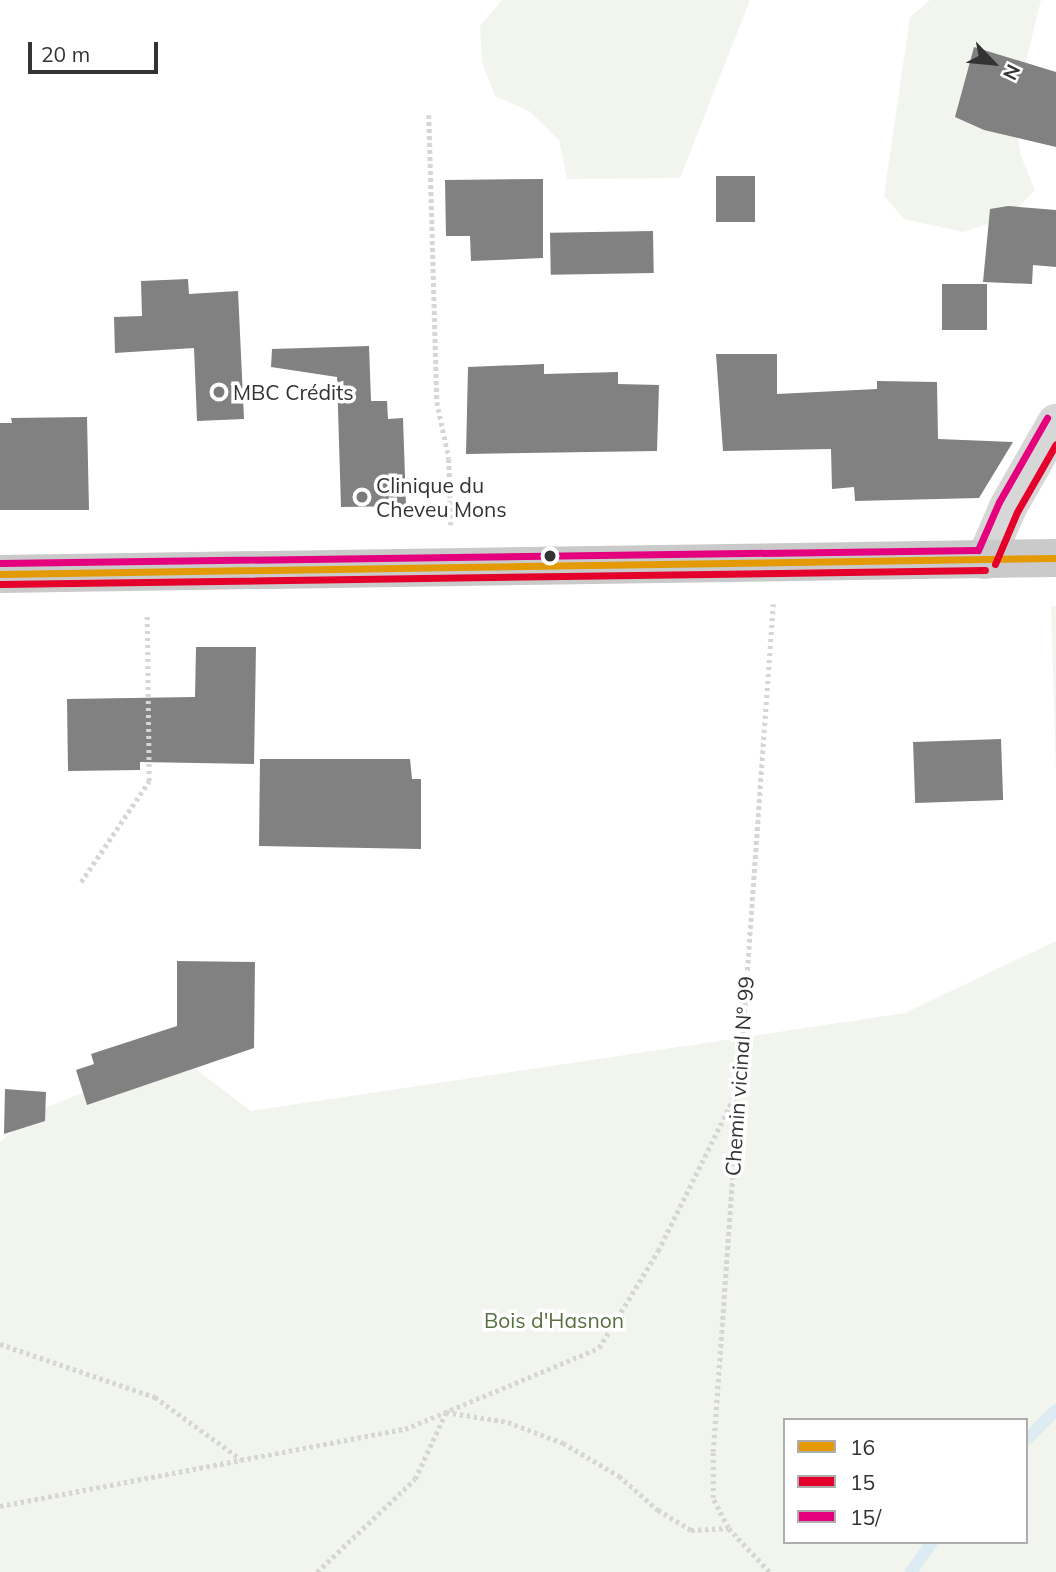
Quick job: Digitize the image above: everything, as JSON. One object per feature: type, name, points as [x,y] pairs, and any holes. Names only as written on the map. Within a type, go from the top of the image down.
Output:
[{"type":"main road","points":[[0,574],[452,565],[1056,558]]},
{"type":"street","points":[[985,560],[1008,507],[1056,423]]},
{"type":"path","points":[[429,115],[437,402],[449,459],[452,565]]},
{"type":"path","name":"Chemin vicinal N° 99","points":[[769,1572],[729,1528],[713,1498],[713,1452],[776,561]]},
{"type":"path","points":[[80,881],[149,781],[147,572]]},
{"type":"path","points":[[0,1506],[405,1429],[599,1348],[658,1251],[737,1091]]},
{"type":"path","points":[[0,1344],[155,1397],[243,1460]]},
{"type":"path","points":[[446,1412],[508,1422],[563,1443],[619,1476],[658,1510],[691,1530],[729,1528]]},
{"type":"path","points":[[317,1572],[415,1479],[446,1412]]},
{"type":"green space","points":[[502,0],[750,0],[680,178],[567,179],[559,140],[529,111],[495,96],[482,62],[480,26]]},
{"type":"green space","points":[[930,0],[1041,0],[1013,114],[1021,156],[1035,190],[1009,217],[963,232],[904,219],[884,196],[910,17]]},
{"type":"green space","points":[[1051,606],[1056,606],[1056,773]]},
{"type":"green space","name":"Bois d'Hasnon","points":[[1056,941],[1056,1572],[0,1572],[0,1142],[35,1112],[177,1055],[251,1111],[905,1013]]},
{"type":"building","points":[[974,47],[1056,72],[1056,147],[984,130],[955,117]]},
{"type":"building","points":[[716,176],[755,176],[755,222],[716,222]]},
{"type":"building","points":[[543,179],[543,258],[471,261],[470,236],[446,236],[445,180]]},
{"type":"building","points":[[1008,206],[1056,210],[1056,267],[1033,265],[1032,284],[983,282],[990,209]]},
{"type":"building","points":[[653,231],[654,273],[551,275],[550,233]]},
{"type":"building","points":[[188,279],[189,294],[238,291],[244,419],[197,421],[194,348],[115,353],[114,317],[142,316],[141,281]]},
{"type":"building","points":[[942,284],[987,284],[987,330],[942,330]]},
{"type":"building","points":[[369,346],[371,401],[387,401],[388,419],[403,418],[406,506],[341,507],[337,377],[271,367],[272,349]]},
{"type":"building","points":[[716,354],[777,354],[777,394],[877,389],[877,381],[937,382],[938,439],[1013,442],[979,498],[855,501],[854,487],[832,489],[831,449],[723,451]]},
{"type":"building","points":[[544,364],[544,374],[618,372],[618,384],[659,385],[657,451],[466,454],[468,367]]},
{"type":"building","points":[[87,417],[89,510],[0,510],[0,423],[12,423],[11,418]]},
{"type":"building","points":[[196,647],[256,647],[254,764],[140,762],[140,770],[68,771],[67,699],[195,697]]},
{"type":"building","points":[[1001,739],[1003,800],[915,803],[913,742]]},
{"type":"building","points":[[260,759],[410,759],[412,779],[421,779],[421,849],[259,846]]},
{"type":"building","points":[[177,961],[255,962],[254,1048],[87,1105],[76,1070],[94,1064],[91,1054],[177,1026]]},
{"type":"building","points":[[5,1089],[46,1092],[45,1121],[4,1134]]},
{"type":"waterway","points":[[1028,1438],[1056,1410]]},
{"type":"waterway","points":[[911,1572],[931,1544]]},
{"type":"transit line","name":"15/","points":[[0,563],[978,550],[999,502],[1047,418]]},
{"type":"transit line","name":"15","points":[[995,564],[1017,512],[1056,444]]},
{"type":"transit line","name":"16","points":[[0,574],[1056,558]]},
{"type":"transit line","name":"15","points":[[0,584],[985,570]]},
{"type":"place","name":"MBC Crédits","points":[[219,392]]},
{"type":"place","name":"Clinique du Cheveu Mons","points":[[362,497]]}]
